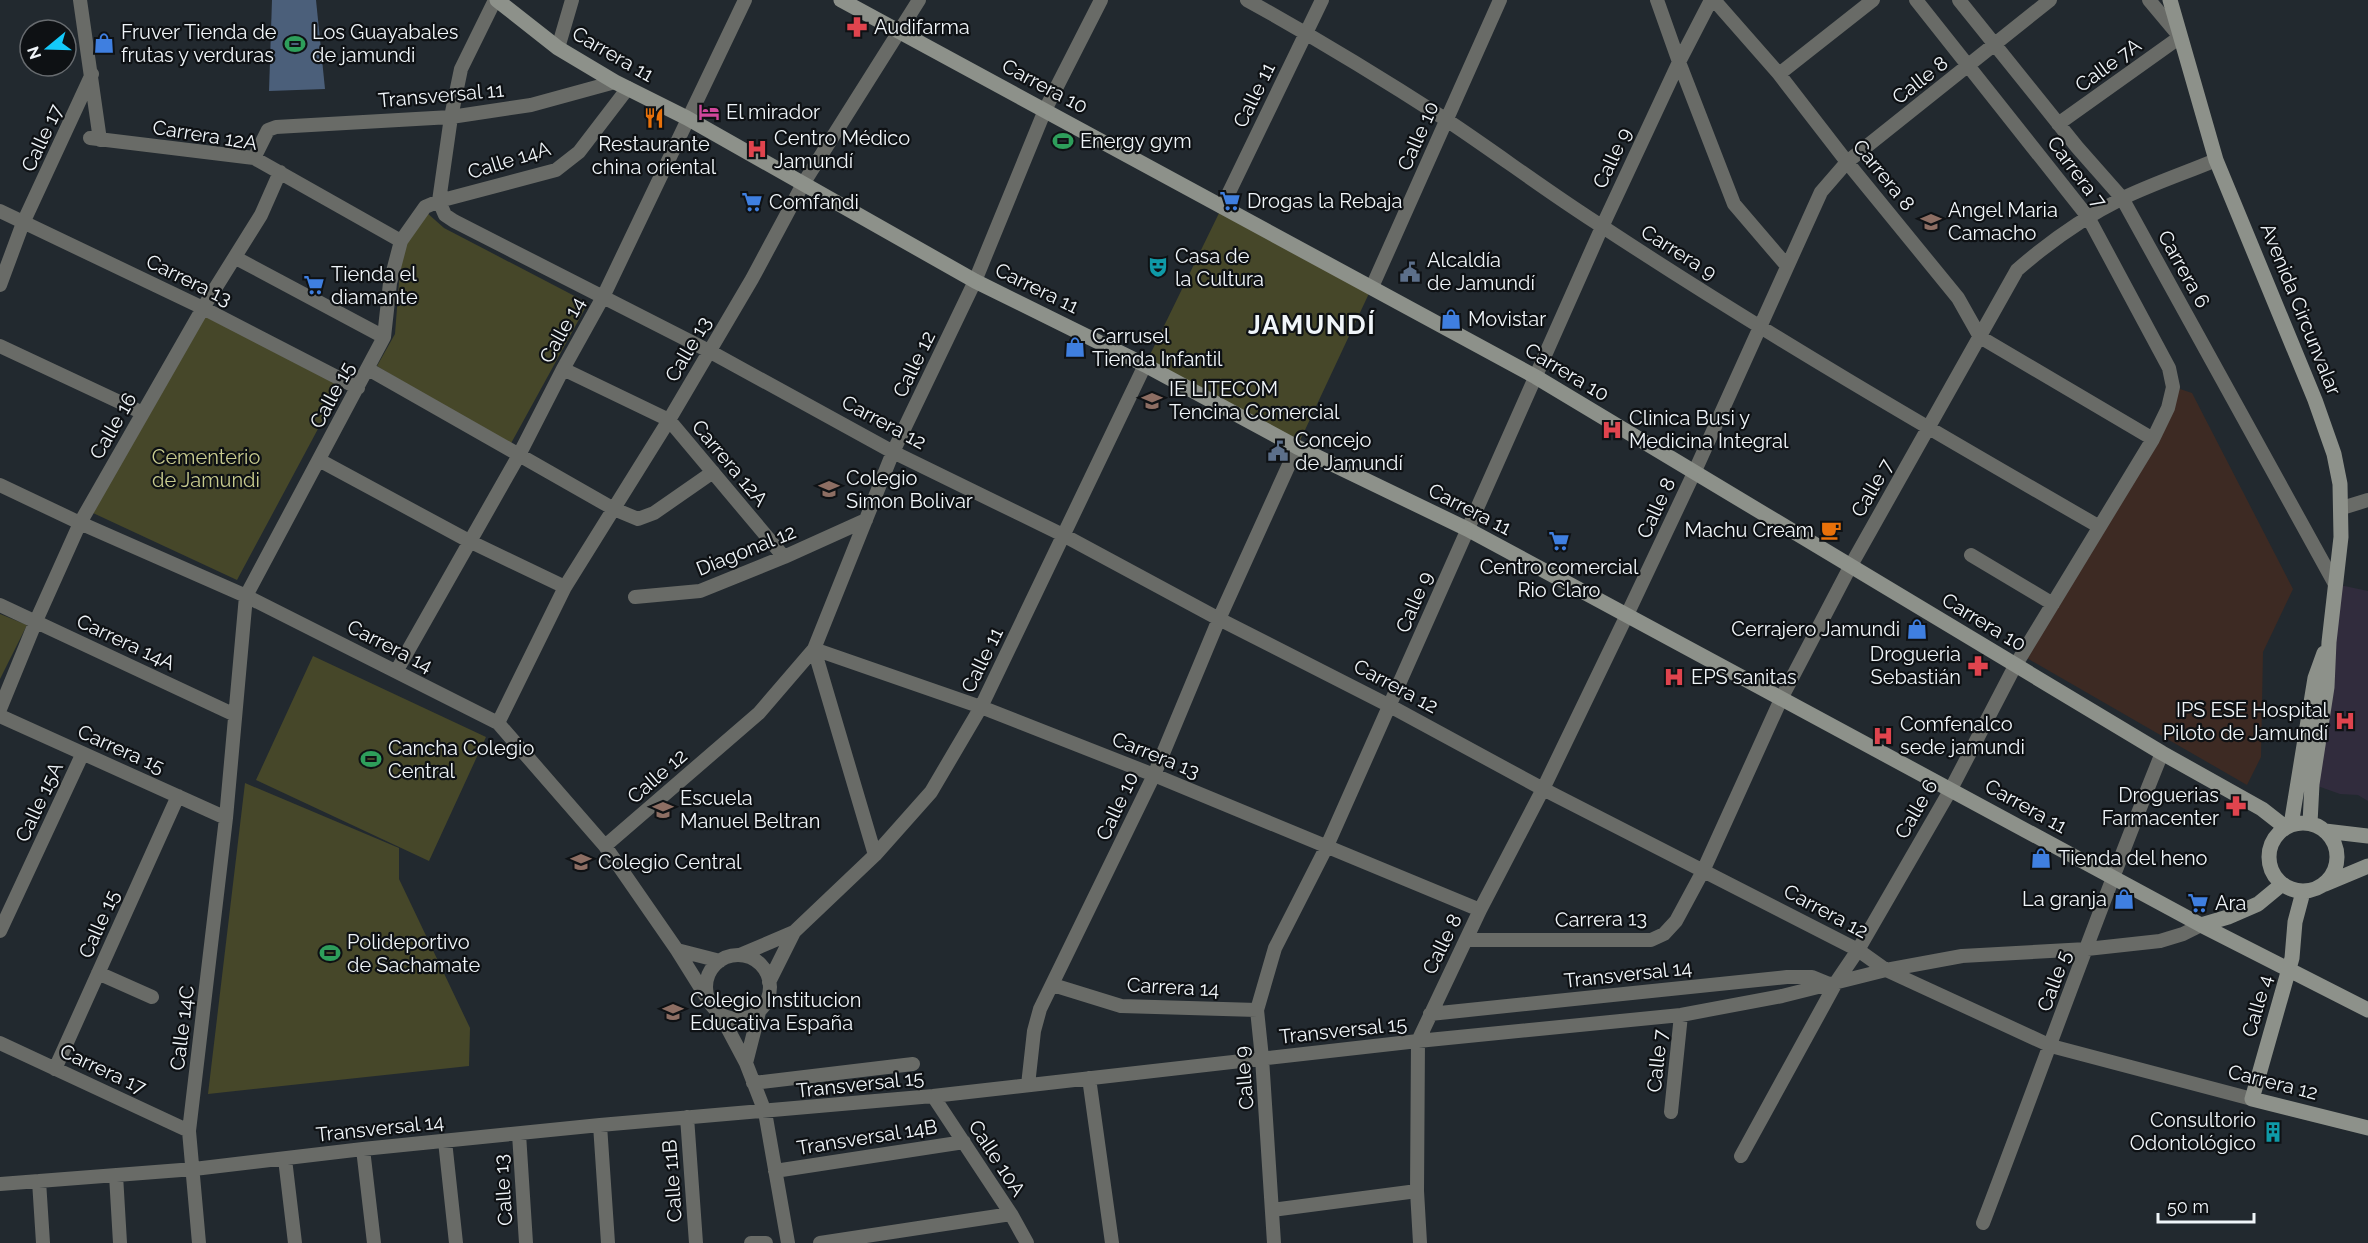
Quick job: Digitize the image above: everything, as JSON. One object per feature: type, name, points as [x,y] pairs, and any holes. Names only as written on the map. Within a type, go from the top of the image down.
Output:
[{"type":"main road","name":"Carrera 11","points":[[496,0],[558,48],[621,85],[687,118],[975,281],[1145,365],[1297,447],[1467,530],[2201,924],[2368,1010]]},
{"type":"main road","name":"Carrera 10","points":[[841,0],[1536,377],[2015,666],[2288,826]]},
{"type":"main road","name":"Avenida Circunvalar","points":[[2170,0],[2216,160],[2316,400],[2334,454],[2340,484],[2341,537],[2329,642],[2327,687],[2288,826]]},
{"type":"main road","name":"Avenida Circunvalar","points":[[2310,753],[2312,784],[2310,823]]},
{"type":"main road","points":[[2292,889],[2274,876],[2268,855],[2277,835],[2288,826],[2310,823],[2325,831],[2368,836]]},
{"type":"main road","points":[[2325,831],[2335,846],[2337,864],[2333,875],[2325,884]]},
{"type":"main road","points":[[2201,924],[2228,917],[2292,889],[2314,890],[2368,866]]},
{"type":"main road","name":"Calle 4","points":[[2252,1099],[2289,970],[2295,922],[2292,889]]},
{"type":"main road","name":"Carrera 12","points":[[2252,1099],[2368,1128]]},
{"type":"street","name":"Calle 17","points":[[80,0],[92,74],[95,139]]},
{"type":"street","points":[[439,201],[451,117],[461,69],[496,0]]},
{"type":"street","points":[[558,48],[572,0]]},
{"type":"street","name":"Calle 14","points":[[397,670],[519,455],[603,297],[745,0]]},
{"type":"street","name":"Calle 13","points":[[498,723],[566,587],[669,420],[752,279],[803,184],[919,0]]},
{"type":"street","name":"Calle 12","points":[[605,846],[759,713],[814,649],[893,452],[975,281],[1046,110],[1101,0]]},
{"type":"street","name":"Carrera 9","points":[[1247,0],[1306,32],[1446,120],[1602,227],[1760,326],[1928,429],[2098,526]]},
{"type":"street","name":"Calle 11","points":[[1222,207],[1322,0]]},
{"type":"street","name":"Calle 10","points":[[1372,287],[1500,0]]},
{"type":"street","points":[[1657,0],[1734,204],[1787,266]]},
{"type":"street","name":"Calle 9","points":[[1274,1243],[1257,1010],[1275,948],[1327,846],[1602,227],[1679,62],[1713,0]]},
{"type":"street","name":"Carrera 8","points":[[1713,0],[1779,74],[1847,162],[1958,298],[1980,337]]},
{"type":"street","points":[[1779,74],[1873,0]]},
{"type":"street","name":"Carrera 7","points":[[1916,0],[1970,65],[2088,217],[2169,368],[2174,387]]},
{"type":"street","name":"Carrera 6","points":[[1959,0],[2058,124],[2122,198],[2335,584]]},
{"type":"street","name":"Calle 8","points":[[1418,1041],[1480,910],[1543,789],[1626,617],[1821,192],[1847,162],[2050,0]]},
{"type":"street","points":[[2149,0],[2180,37]]},
{"type":"street","name":"Calle 7A","points":[[2058,124],[2180,37]]},
{"type":"street","name":"Calle 17","points":[[0,285],[23,223],[92,74]]},
{"type":"street","name":"Transversal 11","points":[[254,158],[267,130],[276,127],[451,117],[531,105],[621,85]]},
{"type":"street","name":"Calle 14A","points":[[439,201],[556,170],[579,152],[621,85]]},
{"type":"street","name":"Carrera 12A","points":[[95,139],[254,158],[401,241]]},
{"type":"street","name":"Calle 7","points":[[1664,934],[1677,921],[1703,871],[1782,698],[1850,567],[2017,270],[2044,246],[2122,198],[2216,160]]},
{"type":"street","name":"Calle 16","points":[[0,709],[80,523],[203,308],[261,215],[280,172]]},
{"type":"street","name":"Calle 15","points":[[226,818],[246,596],[384,337],[390,283],[401,241],[425,207],[439,201]]},
{"type":"street","name":"Carrera 12","points":[[439,201],[445,215],[454,221],[709,351],[893,452],[1065,536],[1543,789],[1858,950],[1886,970],[2051,1046],[2252,1099]]},
{"type":"street","name":"Carrera 13","points":[[0,212],[203,308],[358,388]]},
{"type":"street","points":[[236,258],[384,337]]},
{"type":"street","points":[[1980,337],[2153,439]]},
{"type":"street","points":[[0,346],[142,413]]},
{"type":"street","name":"Calle 11","points":[[769,982],[794,932],[875,855],[931,792],[981,707],[1065,536],[1145,365]]},
{"type":"street","points":[[368,369],[614,509],[638,519],[654,513],[713,472]]},
{"type":"street","points":[[563,369],[669,420]]},
{"type":"street","name":"Calle 6","points":[[1741,1156],[1833,982],[1858,950],[1951,789],[2015,666],[2098,526],[2153,439],[2168,408],[2174,387]]},
{"type":"street","name":"Carrera 12A","points":[[669,420],[784,557]]},
{"type":"street","name":"Calle 10","points":[[1028,1085],[1034,1031],[1040,1009],[1154,775],[1219,619],[1297,447]]},
{"type":"street","points":[[319,460],[469,541],[566,587]]},
{"type":"street","name":"Carrera 14","points":[[0,485],[246,596],[397,670],[498,723],[605,846],[677,950],[707,998]]},
{"type":"street","points":[[2342,508],[2368,500]]},
{"type":"street","name":"Diagonal 12","points":[[635,597],[700,591],[866,520]]},
{"type":"street","points":[[1971,555],[2052,604]]},
{"type":"street","name":"Carrera 14A","points":[[0,605],[235,715]]},
{"type":"street","points":[[814,649],[875,855]]},
{"type":"street","name":"Carrera 13","points":[[814,649],[981,707],[1154,775],[1480,910]]},
{"type":"street","name":"Carrera 15","points":[[0,716],[82,755],[226,818]]},
{"type":"street","name":"Calle 5","points":[[1983,1223],[2051,1046],[2112,876],[2162,753]]},
{"type":"street","name":"Calle 15A","points":[[0,931],[82,755]]},
{"type":"street","name":"Calle 15","points":[[55,1069],[178,796]]},
{"type":"street","name":"Calle 14C","points":[[199,1243],[189,1131],[226,818]]},
{"type":"street","points":[[1886,970],[1962,956],[2087,949],[2160,941],[2183,934],[2201,924]]},
{"type":"street","name":"Calle 11","points":[[740,955],[794,932]]},
{"type":"street","name":"Carrera 13","points":[[1466,940],[1651,940],[1664,934]]},
{"type":"street","points":[[677,950],[720,961]]},
{"type":"street","points":[[720,1014],[740,1020],[759,1012],[766,1003],[770,993],[766,972],[750,958],[740,955],[729,956],[712,968],[707,977],[707,998],[720,1014],[746,1063],[765,1112],[788,1243]]},
{"type":"street","name":"Transversal 15","points":[[765,1112],[933,1096],[1418,1041],[1681,1015],[1782,996],[1886,970]]},
{"type":"street","points":[[98,973],[152,998]]},
{"type":"street","name":"Transversal 14","points":[[1430,1014],[1787,977],[1812,977],[1833,982]]},
{"type":"street","name":"Carrera 14","points":[[1053,986],[1121,1006],[1257,1010]]},
{"type":"street","points":[[746,1063],[759,1012]]},
{"type":"street","name":"Calle 7","points":[[1671,1112],[1681,1015]]},
{"type":"street","points":[[1418,1041],[1417,1191],[1420,1243]]},
{"type":"street","name":"Carrera 17","points":[[0,1043],[189,1131]]},
{"type":"street","points":[[753,1083],[913,1064]]},
{"type":"street","points":[[1089,1078],[1112,1243]]},
{"type":"street","name":"Calle 10A","points":[[933,1096],[1011,1214],[1027,1243]]},
{"type":"street","name":"Transversal 14","points":[[0,1184],[194,1168],[600,1125],[765,1112]]},
{"type":"street","name":"Calle 11B","points":[[687,1117],[696,1243]]},
{"type":"street","points":[[600,1125],[608,1243]]},
{"type":"street","name":"Calle 13","points":[[519,1134],[526,1243]]},
{"type":"street","points":[[445,1141],[456,1243]]},
{"type":"street","name":"Transversal 14B","points":[[776,1171],[964,1142]]},
{"type":"street","points":[[363,1149],[374,1243]]},
{"type":"street","points":[[285,1159],[295,1243]]},
{"type":"street","points":[[116,1175],[120,1243]]},
{"type":"street","points":[[39,1181],[43,1243]]},
{"type":"street","points":[[1272,1210],[1417,1191]]},
{"type":"street","points":[[820,1243],[1011,1214]]},
{"type":"street","points":[[751,1243],[766,1243]]},
{"type":"shaded area","points":[[2180,389],[2192,393],[2293,589],[2263,652],[2261,757],[2247,785],[2025,657]]},
{"type":"shaded area","name":"IPS ESE Hospital Piloto de Jamundí","points":[[2335,584],[2368,591],[2368,801],[2358,795],[2340,794],[2312,784]]},
{"type":"green space","points":[[1222,207],[1372,287],[1297,447],[1145,365]]},
{"type":"green space","points":[[426,212],[444,228],[588,303],[509,447],[377,366],[395,334],[402,243]]},
{"type":"green space","name":"Cementerio de Jamundi","points":[[201,312],[341,386],[237,580],[93,513]]},
{"type":"green space","points":[[0,614],[27,625],[0,679]]},
{"type":"green space","name":"Cancha Colegio Central","points":[[313,656],[486,737],[429,861],[256,780]]},
{"type":"green space","name":"Polideportivo de Sachamate","points":[[245,783],[399,848],[399,879],[470,1028],[469,1066],[208,1094]]},
{"type":"water","name":"Los Guayabales de jamundi","points":[[272,0],[316,0],[325,89],[269,91]]},
{"type":"place","name":"Audifarma","points":[[857,27]]},
{"type":"place","name":"Fruver Tienda de frutas y verduras","points":[[104,43]]},
{"type":"place","name":"Los Guayabales de jamundi","points":[[295,44]]},
{"type":"place","name":"El mirador","points":[[709,112]]},
{"type":"place","name":"Restaurante china oriental","points":[[654,118]]},
{"type":"place","name":"Energy gym","points":[[1063,141]]},
{"type":"place","name":"Centro Médico Jamundí","points":[[757,149]]},
{"type":"place","name":"Drogas la Rebaja","points":[[1230,201]]},
{"type":"place","name":"Comfandi","points":[[752,202]]},
{"type":"place","name":"Angel Maria Camacho","points":[[1931,222]]},
{"type":"place","name":"Casa de la Cultura","points":[[1158,267]]},
{"type":"place","name":"Alcaldía de Jamundí","points":[[1410,272]]},
{"type":"place","name":"Tienda el diamante","points":[[314,285]]},
{"type":"place","name":"Movistar","points":[[1451,319]]},
{"type":"place","name":"Carrusel Tienda Infantil","points":[[1075,347]]},
{"type":"place","name":"IE LITECOM Tencina Comercial","points":[[1152,401]]},
{"type":"place","name":"Clinica Busi y Medicina Integral","points":[[1612,430]]},
{"type":"place","name":"Concejo de Jamundí","points":[[1278,451]]},
{"type":"place","name":"Colegio Simon Bolivar","points":[[829,489]]},
{"type":"place","name":"Machu Cream","points":[[1831,530]]},
{"type":"place","name":"Centro comercial Rio Claro","points":[[1559,541]]},
{"type":"place","name":"Cerrajero Jamundi","points":[[1917,629]]},
{"type":"place","name":"Drogueria Sebastián","points":[[1978,666]]},
{"type":"place","name":"EPS sanitas","points":[[1674,677]]},
{"type":"place","name":"IPS ESE Hospital Piloto de Jamundí","points":[[2345,721]]},
{"type":"place","name":"Comfenalco sede jamundi","points":[[1883,736]]},
{"type":"place","name":"Cancha Colegio Central","points":[[371,759]]},
{"type":"place","name":"Droguerias Farmacenter","points":[[2236,806]]},
{"type":"place","name":"Escuela Manuel Beltran","points":[[663,810]]},
{"type":"place","name":"Tienda del heno","points":[[2041,858]]},
{"type":"place","name":"Colegio Central","points":[[581,862]]},
{"type":"place","name":"La granja","points":[[2124,899]]},
{"type":"place","name":"Ara","points":[[2198,903]]},
{"type":"place","name":"Polideportivo de Sachamate","points":[[330,953]]},
{"type":"place","name":"Colegio Institucion Educativa España","points":[[673,1012]]},
{"type":"place","name":"Consultorio Odontológico","points":[[2273,1132]]},
{"type":"district","name":"JAMUNDÍ","points":[[1312,325]]}]
